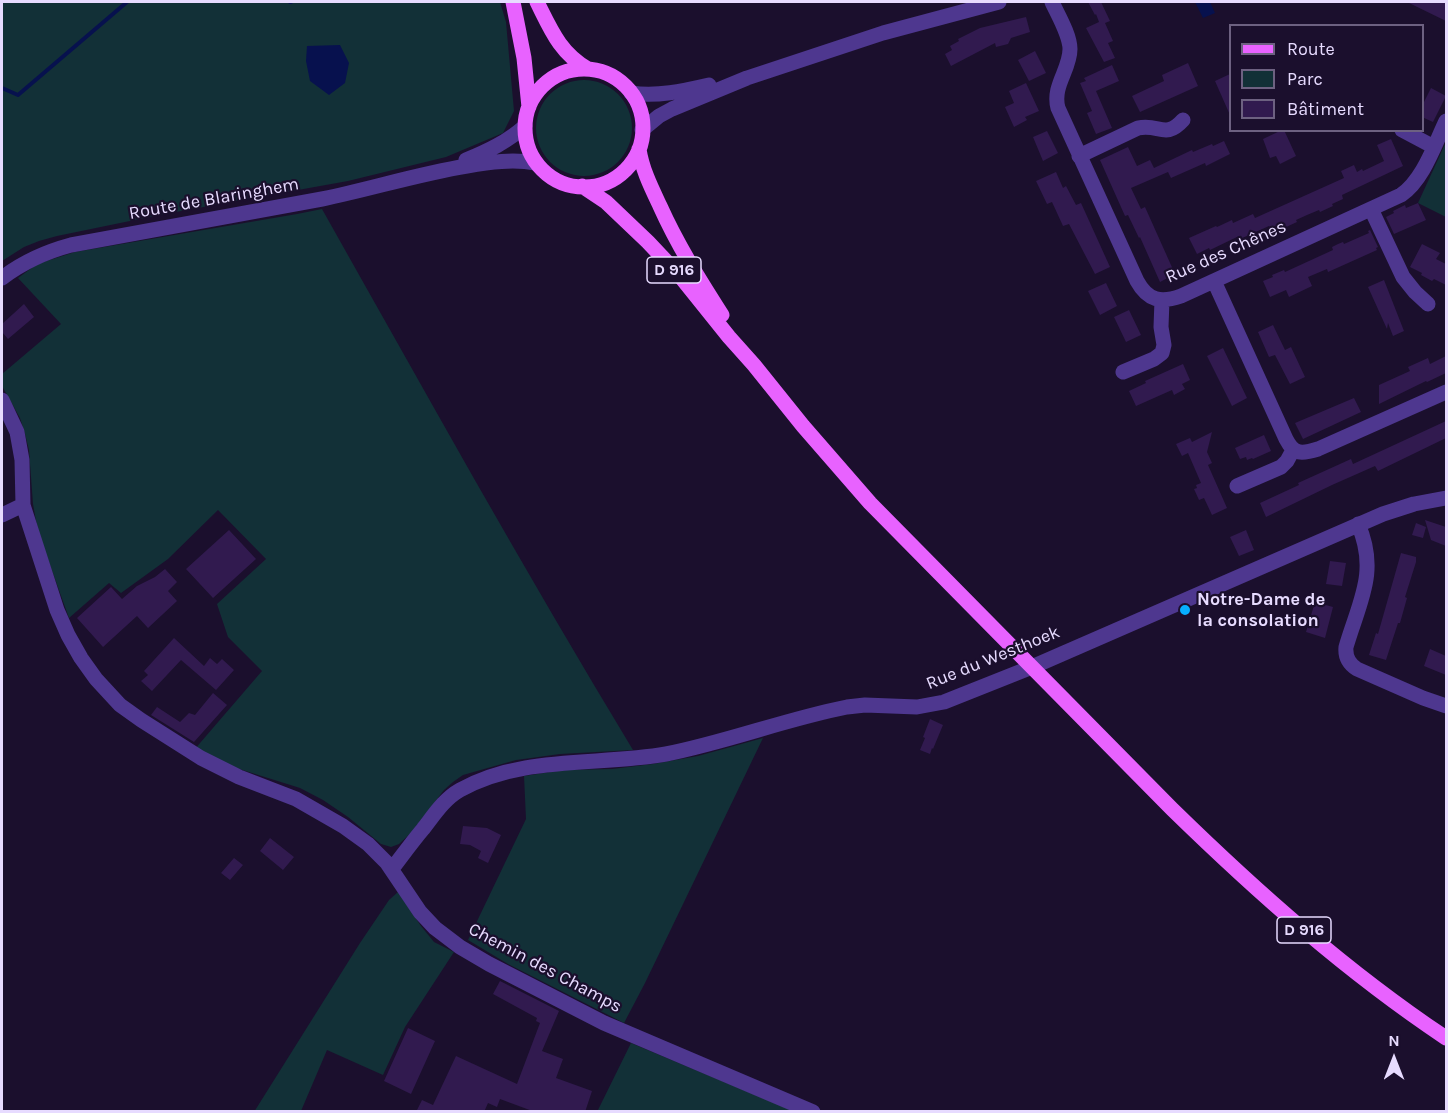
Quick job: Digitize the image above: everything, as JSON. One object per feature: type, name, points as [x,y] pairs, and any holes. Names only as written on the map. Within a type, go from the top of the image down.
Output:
[{"type":"main road","points":[[513,2],[523,52],[529,107],[525,126],[526,137],[536,163],[548,174],[567,184],[582,186],[608,182],[631,162],[639,149],[642,130],[639,108],[631,93],[612,76],[588,69],[572,60],[560,44],[537,2]]},
{"type":"main road","points":[[529,107],[539,90],[550,80],[568,71],[588,69]]},
{"type":"main road","name":"D 916","points":[[639,149],[647,178],[674,234],[754,365]]},
{"type":"main road","name":"D 916","points":[[582,186],[606,202],[648,242],[870,503],[1185,821],[1275,905],[1373,985],[1446,1038]]},
{"type":"street","points":[[642,130],[672,109],[747,78],[883,33],[999,2]]},
{"type":"street","name":"Rue des Chênes","points":[[1052,2],[1070,46],[1058,88],[1057,103],[1140,287],[1151,297],[1162,300],[1174,298],[1401,195],[1420,175],[1446,122]]},
{"type":"street","points":[[631,93],[661,94],[747,78]]},
{"type":"street","points":[[1080,156],[1138,128],[1168,130],[1175,128],[1183,120]]},
{"type":"street","name":"Route de Blaringhem","points":[[438,171],[493,149],[525,126]]},
{"type":"street","points":[[1406,132],[1434,147]]},
{"type":"street","name":"Route de Blaringhem","points":[[2,278],[40,255],[71,245],[315,200],[438,171],[509,161],[536,163]]},
{"type":"street","points":[[1371,209],[1403,276],[1428,304]]},
{"type":"street","points":[[1214,281],[1281,430],[1293,450],[1301,452],[1313,450],[1446,392]]},
{"type":"street","points":[[1122,372],[1154,359],[1162,352],[1164,345],[1161,327],[1162,300]]},
{"type":"street","name":"Chemin des Champs","points":[[2,400],[14,424],[19,441],[23,469],[23,505],[47,583],[65,630],[88,669],[112,697],[141,720],[201,758],[239,777],[296,799],[336,821],[359,837],[392,869],[420,912],[435,928],[451,941],[489,964],[604,1023],[813,1112]]},
{"type":"street","points":[[1237,486],[1281,467],[1293,450]]},
{"type":"street","name":"Rue du Westhoek","points":[[392,869],[445,801],[459,790],[490,777],[551,765],[624,760],[670,753],[720,742],[847,706],[908,707],[936,704],[1032,667],[1358,524],[1404,506],[1446,498]]},
{"type":"street","points":[[2,515],[23,505]]},
{"type":"street","points":[[1358,524],[1366,546],[1368,570],[1346,647],[1346,655],[1357,669],[1446,706]]},
{"type":"green space","points":[[2,2],[500,2],[506,22],[514,111],[503,133],[446,157],[348,181],[57,236],[24,247],[2,261]]},
{"type":"green space","points":[[584,80],[602,84],[618,94],[628,110],[632,128],[628,146],[618,162],[602,172],[584,176],[566,172],[550,162],[540,146],[536,128],[540,110],[550,94],[566,84]]},
{"type":"green space","points":[[1446,142],[1446,217],[1418,203]]},
{"type":"green space","points":[[322,209],[514,548],[633,750],[560,754],[516,760],[463,775],[444,790],[411,833],[399,844],[391,847],[381,844],[348,817],[300,788],[220,763],[194,750],[262,671],[228,637],[217,604],[266,559],[218,510],[168,559],[121,593],[109,583],[69,618],[36,521],[29,450],[25,434],[20,418],[2,386],[2,374],[61,324],[18,278],[37,264],[75,252]]},
{"type":"green space","points":[[763,738],[624,1023],[508,964],[468,940],[526,819],[524,776],[564,770],[612,769],[653,764],[698,756]]},
{"type":"green space","points":[[398,892],[434,942],[454,952],[405,1027],[383,1075],[327,1050],[301,1111],[254,1112],[360,943],[389,900]]},
{"type":"green space","points":[[631,1043],[796,1112],[597,1112]]},
{"type":"shaded area","points":[[1195,2],[1210,2],[1215,13],[1203,18]]},
{"type":"shaded area","points":[[340,45],[349,63],[345,83],[329,95],[310,81],[306,61],[307,46]]},
{"type":"building","points":[[1088,2],[1101,2],[1110,21],[1105,23],[1113,41],[1108,43],[1115,58],[1104,62],[1086,28],[1099,22]]},
{"type":"building","points":[[1407,2],[1446,2],[1446,21]]},
{"type":"building","points":[[1026,17],[1030,32],[1011,38],[1008,44],[996,47],[995,43],[951,66],[945,54],[952,50],[950,46],[959,41],[958,39],[980,28]]},
{"type":"building","points":[[1035,51],[1046,73],[1029,81],[1018,60]]},
{"type":"building","points":[[1188,63],[1198,86],[1140,112],[1132,96],[1164,81],[1162,75]]},
{"type":"building","points":[[1112,65],[1119,81],[1096,91],[1112,128],[1096,134],[1087,113],[1092,111],[1080,83],[1086,81],[1084,78]]},
{"type":"building","points":[[1229,74],[1229,113],[1215,81]]},
{"type":"building","points":[[1026,83],[1039,111],[1025,117],[1027,120],[1014,127],[1005,107],[1014,103],[1009,91]]},
{"type":"building","points":[[1431,88],[1446,96],[1433,122],[1424,118],[1424,102]]},
{"type":"building","points":[[1047,131],[1058,153],[1043,161],[1033,137]]},
{"type":"building","points":[[1278,132],[1285,132],[1296,156],[1280,164],[1276,156],[1270,158],[1263,139]]},
{"type":"building","points":[[1391,139],[1403,166],[1342,195],[1343,199],[1332,204],[1333,206],[1307,215],[1284,228],[1282,226],[1271,231],[1269,226],[1197,254],[1189,238],[1232,220],[1233,223],[1253,214],[1255,218],[1344,178],[1341,171],[1354,165],[1357,172],[1384,161],[1377,145]]},
{"type":"building","points":[[1224,141],[1230,154],[1206,166],[1205,163],[1171,178],[1168,172],[1131,188],[1141,209],[1145,207],[1175,274],[1160,282],[1140,237],[1128,215],[1125,216],[1100,160],[1128,147],[1137,166],[1150,160],[1154,168],[1192,150],[1193,152]]},
{"type":"building","points":[[1056,172],[1063,188],[1066,186],[1076,205],[1081,203],[1110,267],[1095,274],[1069,224],[1063,226],[1052,202],[1047,204],[1036,181]]},
{"type":"building","points":[[1418,203],[1426,220],[1394,234],[1386,217],[1405,205],[1406,208]]},
{"type":"building","points":[[1370,230],[1378,247],[1377,250],[1328,272],[1327,269],[1308,277],[1312,286],[1289,297],[1286,290],[1270,297],[1263,281],[1273,277],[1272,275],[1284,270],[1285,272],[1333,250],[1332,247],[1338,244],[1343,242],[1344,244],[1369,233]]},
{"type":"building","points":[[1422,244],[1440,253],[1436,259],[1446,264],[1446,285],[1434,279],[1432,281],[1410,267]]},
{"type":"building","points":[[1384,280],[1404,331],[1393,336],[1388,323],[1387,329],[1368,287]]},
{"type":"building","points":[[1106,283],[1117,306],[1100,315],[1088,291]]},
{"type":"building","points":[[24,304],[34,317],[8,339],[2,332],[2,324]]},
{"type":"building","points":[[1129,310],[1141,335],[1126,342],[1114,317]]},
{"type":"building","points":[[1273,325],[1285,350],[1291,347],[1305,377],[1290,384],[1275,355],[1269,357],[1258,332]]},
{"type":"building","points":[[1223,348],[1247,398],[1232,406],[1207,356]]},
{"type":"building","points":[[1446,356],[1446,373],[1379,404],[1379,385],[1410,371],[1408,367],[1428,358],[1430,364]]},
{"type":"building","points":[[1183,364],[1190,380],[1182,384],[1185,389],[1174,395],[1172,390],[1136,406],[1129,391]]},
{"type":"building","points":[[1354,398],[1361,412],[1303,439],[1295,423]]},
{"type":"building","points":[[1446,421],[1446,438],[1378,471],[1375,466],[1266,517],[1260,503],[1351,459],[1353,464]]},
{"type":"building","points":[[1212,432],[1207,452],[1212,463],[1208,465],[1227,508],[1212,515],[1204,498],[1199,500],[1194,489],[1201,483],[1188,453],[1182,456],[1176,444],[1190,438],[1192,442]]},
{"type":"building","points":[[1264,435],[1271,451],[1253,459],[1247,460],[1246,457],[1240,459],[1235,448]]},
{"type":"building","points":[[1425,520],[1446,527],[1446,546],[1431,540]]},
{"type":"building","points":[[1416,523],[1426,527],[1423,538],[1412,535]]},
{"type":"building","points":[[229,530],[256,559],[213,598],[186,569]]},
{"type":"building","points":[[1246,530],[1254,550],[1239,556],[1230,537]]},
{"type":"building","points":[[1401,553],[1416,557],[1416,562],[1400,623],[1398,623],[1386,660],[1369,655],[1376,633],[1378,634]]},
{"type":"building","points":[[1330,561],[1346,563],[1342,586],[1326,584]]},
{"type":"building","points":[[165,569],[177,582],[168,591],[177,601],[148,628],[137,616],[103,647],[77,618],[111,587],[122,599],[137,586]]},
{"type":"building","points":[[1315,602],[1333,607],[1325,638],[1306,632]]},
{"type":"building","points":[[174,638],[204,666],[210,658],[217,664],[222,659],[234,670],[216,690],[181,660],[152,691],[141,681],[148,675],[144,671]]},
{"type":"building","points":[[1430,649],[1446,656],[1446,675],[1424,666]]},
{"type":"building","points":[[213,693],[227,705],[194,742],[151,715],[157,707],[180,722],[189,713],[195,715]]},
{"type":"building","points":[[930,719],[943,725],[930,754],[920,750]]},
{"type":"building","points":[[463,826],[487,828],[501,835],[488,863],[478,858],[481,851],[470,845],[460,844]]},
{"type":"building","points":[[270,838],[294,857],[283,870],[260,851]]},
{"type":"building","points":[[234,858],[243,865],[230,880],[221,873]]},
{"type":"building","points":[[500,981],[559,1011],[542,1051],[563,1059],[556,1078],[592,1091],[585,1112],[535,1112],[500,1099],[497,1107],[488,1103],[484,1112],[416,1112],[422,1100],[433,1105],[456,1056],[517,1084],[540,1023],[536,1021],[537,1018],[493,994]]},
{"type":"building","points":[[408,1028],[435,1041],[411,1094],[384,1081]]},
{"type":"waterway","points":[[2,88],[18,95],[127,2]]},
{"type":"place","name":"Notre-Dame de la consolation","points":[[1185,610]]}]
